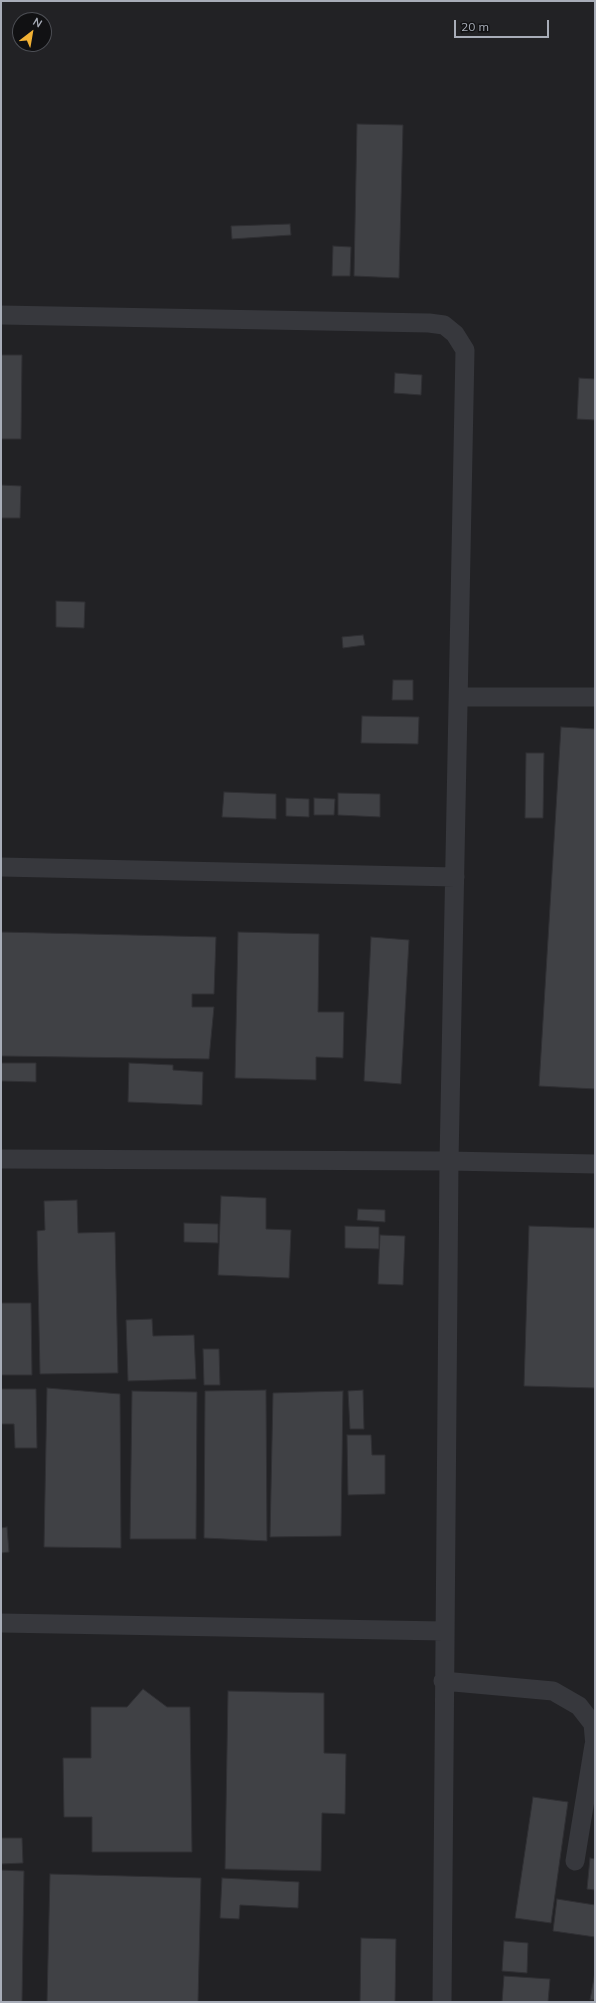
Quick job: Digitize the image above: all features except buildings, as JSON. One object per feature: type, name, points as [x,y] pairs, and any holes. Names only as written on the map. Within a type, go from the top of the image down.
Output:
[{"type":"lane","points":[[1,315],[429,323],[444,325],[455,334],[465,350],[449,1161],[443,1632],[442,2002]]},
{"type":"lane","points":[[459,697],[595,697]]},
{"type":"lane","points":[[1,867],[454,877]]},
{"type":"lane","points":[[1,1159],[449,1161],[595,1164]]},
{"type":"lane","points":[[1,1623],[443,1632]]},
{"type":"lane","points":[[443,1681],[553,1690],[578,1706],[593,1724],[594,1745],[588,1814],[575,1861]]},
{"type":"shaded area","points":[[1,1],[595,1],[595,2002],[1,2002]]}]
